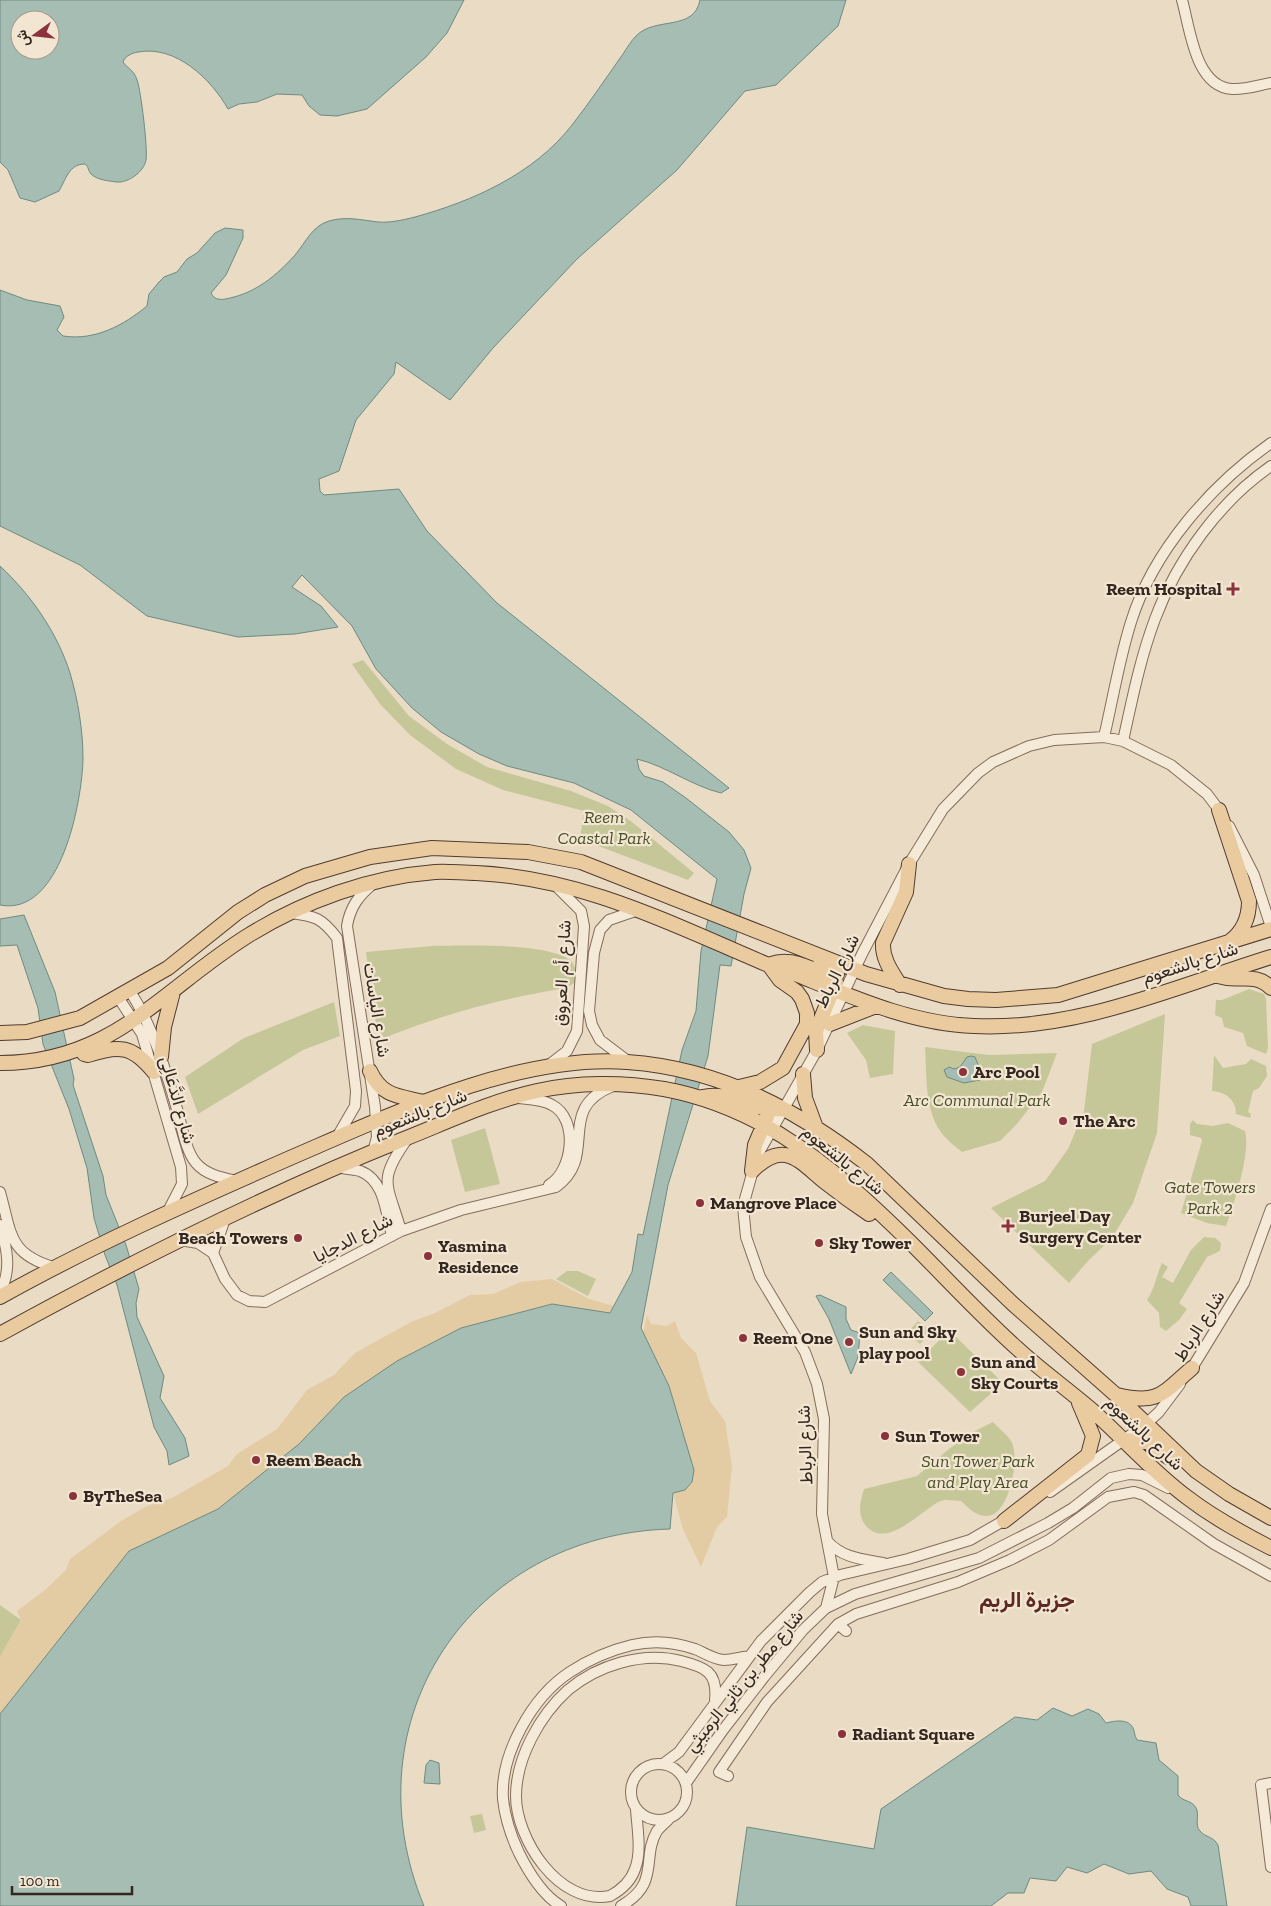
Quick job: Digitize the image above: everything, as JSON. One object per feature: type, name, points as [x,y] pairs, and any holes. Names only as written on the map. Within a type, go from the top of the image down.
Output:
[{"type":"main road","points":[[1219,810],[1249,901],[1248,915],[1244,926],[1226,944]]},
{"type":"main road","name":"شارع بالشعوم","points":[[4,1033],[68,1022],[92,1012],[168,968],[238,912],[265,895],[306,876],[370,857],[432,848],[528,852],[581,862],[854,969],[900,985],[968,999],[996,1000],[1058,995],[1226,944],[1271,928]]},
{"type":"main road","points":[[900,985],[889,967],[883,952],[883,943],[906,892],[909,864]]},
{"type":"main road","name":"شارع بالشعوم","points":[[6,1063],[76,1052],[102,1040],[173,992],[251,934],[291,913],[336,893],[375,883],[435,872],[512,875],[585,890],[676,923],[770,965],[876,1006],[918,1017],[971,1026],[1036,1025],[1125,1005],[1271,956]]},
{"type":"main road","points":[[817,954],[833,974],[838,992],[816,1031],[817,1050]]},
{"type":"main road","points":[[739,1087],[760,1082],[783,1068],[807,1024],[807,1013],[802,999],[797,992],[780,980],[770,965],[791,962],[833,974],[854,969]]},
{"type":"main road","points":[[1214,974],[1226,979],[1255,978],[1271,988]]},
{"type":"main road","points":[[161,1057],[164,1027],[173,992]]},
{"type":"main road","points":[[830,1024],[876,1006]]},
{"type":"main road","points":[[76,1052],[88,1055],[112,1048],[128,1050],[143,1059],[154,1072]]},
{"type":"main road","name":"شارع بالشعوم","points":[[0,1297],[61,1265],[237,1181],[424,1102],[519,1071],[574,1062],[628,1062],[686,1071],[739,1087],[785,1109],[814,1125],[867,1164],[1013,1304],[1116,1395],[1196,1471],[1267,1516]]},
{"type":"main road","points":[[370,1071],[375,1081],[390,1094],[424,1102]]},
{"type":"main road","points":[[803,1074],[805,1098],[814,1125]]},
{"type":"main road","name":"شارع بالشعوم","points":[[0,1334],[81,1289],[226,1216],[336,1167],[473,1111],[536,1091],[566,1086],[616,1085],[663,1089],[700,1098],[730,1109],[769,1128],[828,1167],[894,1226],[1020,1351],[1076,1396],[1186,1497],[1221,1521],[1271,1548]]},
{"type":"main road","points":[[752,1171],[755,1145],[769,1128],[764,1101],[755,1094]]},
{"type":"main road","points":[[700,1098],[718,1095],[767,1109],[785,1109]]},
{"type":"main road","points":[[752,1171],[765,1159],[776,1154],[797,1158],[835,1190],[876,1220],[885,1226],[894,1226]]},
{"type":"main road","points":[[1116,1395],[1140,1400],[1157,1397],[1192,1368]]},
{"type":"main road","points":[[1004,1521],[1088,1455],[1093,1436],[1076,1396]]},
{"type":"main road","points":[[1124,1440],[1136,1439],[1153,1445],[1218,1497],[1240,1508],[1267,1516]]},
{"type":"street","points":[[1182,0],[1201,68],[1209,79],[1220,86],[1233,89],[1271,83]]},
{"type":"street","points":[[1104,737],[1131,621],[1149,579],[1179,531],[1250,457],[1271,443]]},
{"type":"street","points":[[1123,741],[1147,642],[1155,618],[1182,563],[1214,518],[1232,498],[1271,466]]},
{"type":"street","name":"شارع الرباط","points":[[769,1128],[785,1109],[830,1024],[838,992],[854,969],[909,864],[943,809],[966,782],[993,762],[1012,753],[1046,742],[1084,737],[1104,737],[1123,741],[1172,765],[1206,794],[1219,810],[1248,863],[1271,928]]},
{"type":"street","name":"شارع الياسات","points":[[373,1152],[377,1122],[347,926],[350,911],[357,899],[375,883]]},
{"type":"street","name":"شارع أم العروق","points":[[549,1065],[567,1051],[577,1027],[584,926],[581,911],[553,883]]},
{"type":"street","name":"شارع أم العروق","points":[[628,1062],[600,1040],[592,1025],[589,1004],[594,953],[600,930],[609,920],[640,909]]},
{"type":"street","name":"شارع الياسات","points":[[291,913],[314,916],[326,924],[336,938],[356,1091],[355,1106],[337,1138]]},
{"type":"street","name":"شارع الدَّعَالِى","points":[[124,994],[139,1016],[161,1057],[192,1157],[204,1170],[217,1177],[237,1181]]},
{"type":"street","name":"شارع الدَّعَالِى","points":[[139,1016],[142,1034],[182,1176],[178,1192],[166,1214]]},
{"type":"street","points":[[577,1027],[587,1029],[592,1025]]},
{"type":"street","points":[[0,1069],[6,1063]]},
{"type":"street","name":"شارع الدجايا","points":[[213,1253],[225,1279],[234,1291],[249,1301],[256,1303],[274,1299],[322,1271],[396,1234],[461,1210],[556,1187],[570,1174],[576,1157],[582,1114],[586,1104],[594,1095],[616,1085]]},
{"type":"street","name":"شارع الدجايا","points":[[515,1098],[553,1105],[564,1115],[567,1122],[569,1131],[564,1168],[553,1182],[536,1192]]},
{"type":"street","points":[[396,1234],[386,1184],[387,1175],[408,1138]]},
{"type":"street","points":[[336,1167],[359,1170],[373,1179],[382,1196],[396,1234]]},
{"type":"street","name":"شارع الرباط","points":[[752,1171],[744,1206],[745,1229],[751,1256],[768,1291],[805,1352],[821,1401],[824,1435],[822,1514],[834,1577]]},
{"type":"street","points":[[0,1192],[14,1239],[20,1252],[29,1259],[61,1265]]},
{"type":"street","name":"شارع الرباط","points":[[1124,1440],[1159,1412],[1192,1368],[1244,1283],[1271,1209]]},
{"type":"street","points":[[179,1240],[198,1243],[213,1253],[226,1216]]},
{"type":"street","points":[[0,1225],[8,1261],[6,1277],[0,1292]]},
{"type":"street","name":"شارع مطر بن ثاني الرميثي","points":[[663,1764],[679,1752],[750,1656],[781,1619],[810,1592],[834,1577],[970,1540],[1080,1473],[1124,1440]]},
{"type":"street","name":"شارع مطر بن ثاني الرميثي","points":[[686,1783],[740,1708],[803,1630],[826,1608],[855,1594],[979,1558],[1032,1532],[1073,1508],[1111,1478],[1123,1475],[1142,1475],[1186,1497]]},
{"type":"street","points":[[728,1771],[754,1721],[787,1677],[836,1625],[856,1614],[964,1580],[1049,1540],[1084,1516],[1097,1503],[1108,1497],[1139,1493],[1214,1544],[1271,1576]]},
{"type":"street","points":[[1032,1532],[1084,1516]]},
{"type":"street","points":[[828,1542],[839,1552],[848,1556],[884,1564]]},
{"type":"street","points":[[964,1580],[979,1558]]},
{"type":"street","points":[[826,1608],[834,1577]]},
{"type":"street","points":[[887,1604],[891,1614]]},
{"type":"street","points":[[836,1625],[844,1633]]},
{"type":"street","name":"شارع مطر بن ثاني الرميثي","points":[[561,1906],[543,1891],[522,1857],[510,1830],[504,1803],[504,1780],[507,1765],[516,1742],[534,1709],[569,1673],[599,1656],[632,1645],[665,1642],[681,1645],[724,1660],[750,1656]]},
{"type":"street","name":"شارع مطر بن ثاني الرميثي","points":[[636,1809],[638,1856],[635,1868],[624,1886],[608,1897],[594,1900],[574,1898],[559,1888],[540,1865],[526,1840],[518,1813],[516,1796],[517,1782],[526,1753],[545,1717],[564,1694],[588,1676],[632,1660],[650,1656],[678,1660],[707,1670],[715,1682],[715,1702]]},
{"type":"street","points":[[740,1708],[754,1721]]},
{"type":"street","points":[[621,1906],[635,1895],[645,1882],[650,1867],[653,1841],[658,1830],[668,1820],[676,1816],[686,1803],[686,1783],[681,1774],[673,1767],[663,1764],[645,1768],[633,1782],[631,1791],[636,1809],[650,1820],[668,1820]]},
{"type":"street","points":[[1271,1783],[1261,1785],[1267,1801],[1271,1867]]},
{"type":"green space","name":"Reem Coastal Park","points":[[363,660],[409,716],[447,744],[487,767],[571,791],[608,806],[632,822],[694,873],[688,880],[580,839],[584,811],[503,790],[456,769],[410,735],[380,704],[352,664]]},
{"type":"green space","points":[[432,946],[504,946],[542,950],[558,954],[572,962],[575,967],[576,982],[566,988],[519,997],[451,1014],[384,1038],[376,1024],[366,952]]},
{"type":"green space","points":[[1249,989],[1264,994],[1266,999],[1268,1048],[1266,1054],[1247,1046],[1243,1033],[1224,1027],[1222,1018],[1215,1015],[1216,1000],[1222,1000]]},
{"type":"green space","points":[[334,1002],[340,1036],[303,1050],[198,1114],[185,1077],[244,1038]]},
{"type":"green space","points":[[1165,1014],[1157,1133],[1133,1203],[1112,1238],[1069,1283],[991,1208],[1045,1181],[1068,1149],[1084,1111],[1092,1044]]},
{"type":"green space","points":[[863,1025],[895,1031],[893,1074],[870,1078],[866,1060],[847,1033]]},
{"type":"green space","name":"Arc Communal Park","points":[[925,1047],[989,1055],[1057,1053],[1042,1092],[1016,1125],[1000,1141],[962,1152],[944,1136],[933,1116],[928,1094]]},
{"type":"green space","points":[[1214,1055],[1223,1068],[1246,1064],[1251,1059],[1266,1066],[1267,1076],[1259,1088],[1253,1091],[1248,1112],[1251,1114],[1250,1118],[1236,1114],[1232,1101],[1226,1095],[1212,1091]]},
{"type":"green space","name":"Gate Towers Park 2","points":[[1193,1120],[1197,1124],[1213,1126],[1228,1123],[1245,1131],[1246,1152],[1244,1164],[1226,1226],[1207,1223],[1181,1213],[1202,1141],[1201,1138],[1190,1135],[1190,1124]]},
{"type":"green space","points":[[485,1128],[500,1184],[465,1192],[451,1140]]},
{"type":"green space","points":[[1204,1237],[1215,1238],[1221,1243],[1220,1251],[1207,1257],[1179,1303],[1187,1309],[1179,1320],[1166,1331],[1160,1327],[1159,1313],[1147,1300],[1162,1263],[1168,1267],[1162,1277],[1173,1283],[1191,1250]]},
{"type":"green space","points":[[567,1271],[578,1271],[596,1279],[588,1296],[556,1279]]},
{"type":"green space","points":[[918,1321],[932,1332],[920,1344],[907,1333]]},
{"type":"green space","name":"Sun and Sky Courts","points":[[949,1330],[1003,1383],[970,1412],[918,1362]]},
{"type":"green space","name":"Sun Tower Park and Play Area","points":[[993,1422],[1011,1441],[1015,1459],[1014,1472],[1007,1497],[994,1514],[982,1516],[972,1511],[961,1501],[945,1500],[934,1505],[895,1531],[875,1532],[866,1526],[860,1513],[864,1489],[917,1476],[949,1449],[973,1432]]},
{"type":"green space","points":[[0,1605],[21,1620],[0,1657]]},
{"type":"green space","points":[[482,1814],[486,1830],[474,1833],[470,1816]]},
{"type":"sand","name":"Reem Beach","points":[[552,1279],[589,1299],[614,1306],[610,1313],[552,1304],[461,1328],[344,1397],[299,1444],[218,1509],[129,1551],[0,1714],[0,1657],[21,1620],[17,1611],[45,1590],[66,1570],[70,1559],[121,1521],[147,1506],[172,1498],[228,1466],[237,1454],[277,1429],[307,1390],[334,1375],[355,1353],[411,1322],[435,1313],[470,1295],[493,1294],[521,1282]]},
{"type":"sand","points":[[647,1316],[651,1324],[667,1326],[675,1321],[681,1338],[696,1353],[710,1401],[725,1421],[732,1466],[727,1517],[717,1527],[701,1567],[683,1529],[673,1493],[694,1470],[669,1386],[643,1333]]},
{"type":"shaded area","points":[[0,0],[464,0],[447,33],[426,57],[367,109],[337,116],[320,115],[309,106],[302,95],[277,94],[257,102],[239,104],[228,109],[212,86],[179,59],[152,51],[138,52],[129,55],[123,62],[136,77],[144,120],[146,160],[142,169],[135,176],[121,182],[107,181],[90,173],[85,164],[80,165],[72,169],[59,191],[35,202],[20,198],[8,170],[0,162]]},
{"type":"shaded area","points":[[700,0],[846,0],[838,26],[776,85],[745,91],[677,170],[577,259],[493,348],[450,400],[396,362],[394,374],[356,420],[339,471],[319,479],[320,491],[324,495],[399,489],[427,531],[497,603],[729,788],[721,793],[710,790],[658,766],[637,759],[639,769],[644,776],[663,782],[729,832],[744,850],[751,868],[744,894],[731,966],[720,965],[708,1056],[668,1185],[641,1328],[669,1386],[694,1470],[692,1482],[685,1490],[673,1493],[670,1529],[599,1539],[536,1564],[484,1602],[443,1650],[415,1707],[402,1770],[404,1837],[424,1906],[0,1906],[0,1714],[129,1551],[218,1509],[299,1444],[344,1397],[397,1361],[461,1328],[552,1304],[610,1313],[632,1272],[638,1234],[643,1235],[682,1050],[696,1011],[701,951],[717,879],[631,810],[574,783],[507,766],[479,754],[441,732],[412,708],[376,669],[352,626],[302,575],[292,587],[321,606],[338,627],[295,634],[238,637],[147,616],[80,565],[0,526],[0,290],[27,300],[60,306],[64,317],[57,330],[63,336],[75,337],[98,334],[119,325],[147,306],[149,294],[164,277],[177,272],[187,259],[197,253],[215,233],[225,228],[243,230],[243,238],[226,275],[211,293],[217,299],[227,299],[249,292],[266,282],[281,269],[295,255],[310,235],[323,223],[341,219],[383,222],[415,217],[480,194],[521,171],[540,158],[572,125],[636,36],[653,26],[682,20],[690,16],[696,10]]},
{"type":"shaded area","points":[[0,566],[22,589],[42,615],[65,658],[78,704],[83,759],[82,778],[72,827],[64,852],[53,875],[39,893],[21,904],[0,905]]},
{"type":"shaded area","points":[[24,915],[55,992],[74,1079],[73,1085],[103,1176],[106,1195],[126,1245],[139,1289],[136,1303],[137,1317],[164,1376],[160,1398],[185,1438],[189,1456],[169,1465],[167,1451],[154,1427],[117,1285],[105,1255],[94,1218],[87,1168],[69,1109],[43,1044],[38,1008],[17,945],[0,946],[0,919]]},
{"type":"shaded area","name":"Arc Pool","points":[[967,1057],[975,1057],[982,1075],[980,1080],[964,1083],[947,1077],[944,1070],[949,1067],[954,1069],[960,1067]]},
{"type":"shaded area","points":[[891,1272],[933,1313],[925,1321],[883,1280]]},
{"type":"shaded area","name":"Sun and Sky play pool","points":[[820,1295],[846,1307],[846,1319],[851,1330],[860,1333],[858,1357],[851,1374],[829,1319],[816,1296]]},
{"type":"shaded area","points":[[1053,1708],[1072,1716],[1088,1709],[1099,1714],[1106,1723],[1124,1721],[1131,1725],[1137,1740],[1156,1743],[1159,1760],[1178,1776],[1178,1795],[1196,1808],[1198,1829],[1218,1845],[1227,1906],[1191,1906],[1188,1897],[1167,1889],[1151,1871],[1129,1874],[1104,1864],[1087,1873],[1067,1867],[1056,1881],[1030,1878],[1024,1893],[1008,1893],[991,1906],[736,1906],[747,1827],[874,1849],[881,1809],[1015,1717],[1037,1720]]},
{"type":"shaded area","points":[[430,1760],[439,1763],[440,1784],[424,1783],[426,1765]]},
{"type":"place","name":"Reem Hospital","points":[[1233,589]]},
{"type":"place","name":"Arc Pool","points":[[963,1072]]},
{"type":"place","name":"The Arc","points":[[1063,1121]]},
{"type":"place","name":"Mangrove Place","points":[[700,1203]]},
{"type":"place","name":"Burjeel Day Surgery Center","points":[[1008,1226]]},
{"type":"place","name":"Beach Towers","points":[[298,1238]]},
{"type":"place","name":"Sky Tower","points":[[819,1243]]},
{"type":"place","name":"Yasmina Residence","points":[[428,1256]]},
{"type":"place","name":"Reem One","points":[[743,1338]]},
{"type":"place","name":"Sun and Sky play pool","points":[[849,1342]]},
{"type":"place","name":"Sun and Sky Courts","points":[[961,1372]]},
{"type":"place","name":"Sun Tower","points":[[885,1436]]},
{"type":"place","name":"Reem Beach","points":[[256,1460]]},
{"type":"place","name":"ByTheSea","points":[[73,1496]]},
{"type":"place","name":"Radiant Square","points":[[842,1734]]},
{"type":"district","name":"جزيرة الريم","points":[[1027,1599]]}]
